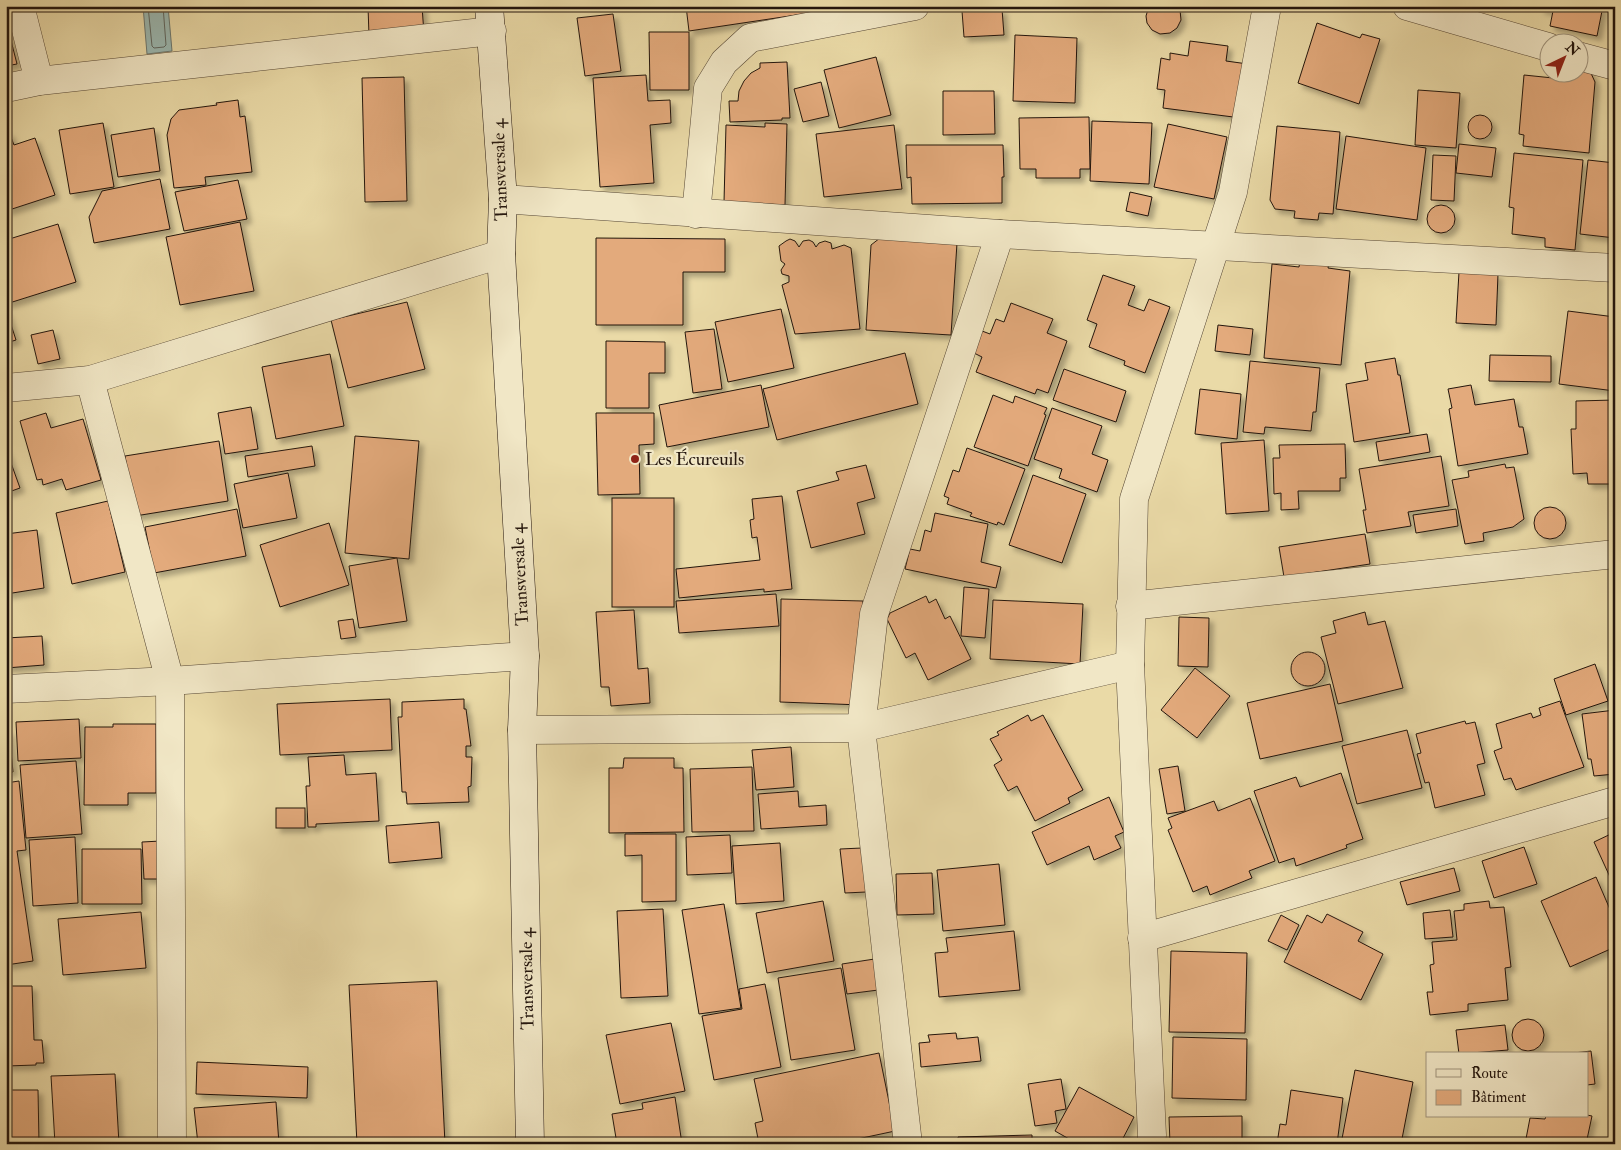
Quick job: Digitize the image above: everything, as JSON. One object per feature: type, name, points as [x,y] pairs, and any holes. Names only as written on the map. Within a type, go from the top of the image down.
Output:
[{"type":"street","points":[[20,6],[40,81]]},
{"type":"street","points":[[696,214],[708,88],[724,62],[750,38],[915,6]]},
{"type":"street","points":[[1150,1144],[1152,1135],[1130,665],[1134,500],[1233,192],[1267,6]]},
{"type":"street","points":[[1407,6],[1538,44]]},
{"type":"street","points":[[6,88],[40,81],[490,19]]},
{"type":"street","name":"Transversale 4","points":[[490,19],[503,199],[501,254],[525,656],[522,730],[530,1144]]},
{"type":"street","points":[[1588,59],[1615,66]]},
{"type":"street","points":[[503,199],[1000,234],[1615,268]]},
{"type":"street","points":[[908,1144],[861,728],[874,614],[1000,234]]},
{"type":"street","points":[[6,388],[90,380],[501,254]]},
{"type":"street","points":[[90,380],[170,681],[172,1144]]},
{"type":"street","points":[[1130,606],[1615,554]]},
{"type":"street","points":[[6,689],[170,681],[525,656]]},
{"type":"street","points":[[522,730],[861,728],[1130,665]]},
{"type":"street","points":[[1142,938],[1615,800]]},
{"type":"water","points":[[143,6],[168,6],[172,51],[147,54]]},
{"type":"building","points":[[368,6],[422,6],[424,34],[369,36]]},
{"type":"building","points":[[686,6],[809,6],[810,13],[689,31]]},
{"type":"building","points":[[1149,6],[1177,6],[1180,10],[1181,20],[1177,28],[1170,33],[1160,34],[1152,30],[1147,23],[1146,16]]},
{"type":"building","points":[[1541,6],[1603,6],[1597,36],[1588,34],[1588,32],[1578,32],[1550,26],[1553,11],[1540,9]]},
{"type":"building","points":[[1002,9],[1004,35],[964,37],[962,11]]},
{"type":"building","points":[[613,14],[621,71],[585,76],[577,18]]},
{"type":"building","points":[[6,21],[17,64],[6,66]]},
{"type":"building","points":[[1317,23],[1360,38],[1362,34],[1380,39],[1359,104],[1298,83]]},
{"type":"building","points":[[649,32],[689,32],[689,90],[650,90]]},
{"type":"building","points":[[1015,35],[1077,38],[1075,103],[1013,101]]},
{"type":"building","points":[[1190,41],[1228,46],[1226,61],[1248,64],[1241,118],[1163,108],[1165,90],[1157,89],[1161,58],[1170,60],[1170,53],[1188,56]]},
{"type":"building","points":[[876,57],[891,115],[839,128],[824,70]]},
{"type":"building","points":[[787,62],[790,118],[730,122],[729,101],[738,101],[739,91],[744,81],[751,73],[760,68],[760,63]]},
{"type":"building","points":[[1589,69],[1595,82],[1589,153],[1523,146],[1524,135],[1519,134],[1524,75],[1538,76],[1538,82],[1588,82]]},
{"type":"building","points":[[646,75],[648,101],[670,100],[671,123],[650,125],[654,183],[600,187],[593,78]]},
{"type":"building","points":[[404,77],[407,201],[365,202],[362,78]]},
{"type":"building","points":[[821,82],[829,116],[803,122],[794,89]]},
{"type":"building","points":[[1418,90],[1460,93],[1456,148],[1415,145]]},
{"type":"building","points":[[943,91],[994,91],[995,134],[943,135]]},
{"type":"building","points":[[238,100],[240,117],[245,116],[252,172],[205,177],[206,185],[174,188],[167,135],[171,119],[179,110]]},
{"type":"building","points":[[1480,115],[1488,119],[1492,127],[1488,135],[1480,139],[1472,135],[1468,127],[1472,119]]},
{"type":"building","points":[[1089,117],[1090,169],[1080,169],[1080,178],[1036,178],[1036,169],[1020,169],[1019,118]]},
{"type":"building","points":[[1092,121],[1152,123],[1149,184],[1090,181]]},
{"type":"building","points":[[103,123],[114,187],[70,194],[59,130]]},
{"type":"building","points":[[765,123],[787,124],[785,205],[724,202],[726,125],[765,127]]},
{"type":"building","points":[[1168,124],[1227,137],[1214,199],[1154,187]]},
{"type":"building","points":[[894,125],[902,189],[824,197],[816,134]]},
{"type":"building","points":[[1277,126],[1340,132],[1333,214],[1319,213],[1318,220],[1294,218],[1295,211],[1275,209],[1270,200]]},
{"type":"building","points":[[154,128],[160,171],[118,177],[111,135]]},
{"type":"building","points":[[9,132],[14,145],[35,138],[55,195],[6,211],[6,133]]},
{"type":"building","points":[[1346,136],[1426,148],[1417,220],[1336,209]]},
{"type":"building","points":[[1459,144],[1496,148],[1492,177],[1456,173]]},
{"type":"building","points":[[906,145],[1003,145],[1004,177],[1002,177],[1002,203],[912,204],[911,177],[907,178]]},
{"type":"building","points":[[1514,153],[1583,160],[1575,250],[1545,247],[1545,238],[1512,234],[1514,208],[1509,207]]},
{"type":"building","points":[[1433,155],[1456,156],[1454,201],[1431,200]]},
{"type":"building","points":[[1588,160],[1615,163],[1615,238],[1580,234]]},
{"type":"building","points":[[160,179],[170,229],[94,243],[89,217],[102,191]]},
{"type":"building","points":[[238,180],[247,219],[184,231],[175,192]]},
{"type":"building","points":[[1130,192],[1152,197],[1148,216],[1126,211]]},
{"type":"building","points":[[1441,205],[1451,209],[1455,219],[1451,229],[1441,233],[1431,229],[1427,219],[1431,209]]},
{"type":"building","points":[[240,222],[254,291],[180,305],[166,237]]},
{"type":"building","points":[[58,224],[76,282],[6,304],[6,240]]},
{"type":"building","points":[[596,238],[725,239],[725,272],[683,272],[683,325],[596,325]]},
{"type":"building","points":[[880,238],[957,243],[951,335],[866,330],[871,245]]},
{"type":"building","points":[[790,239],[795,241],[799,247],[803,241],[809,240],[816,247],[819,243],[825,241],[831,243],[832,249],[844,245],[851,248],[860,329],[795,334],[782,285],[789,282],[789,276],[782,274],[781,270],[785,264],[781,261],[779,246]]},
{"type":"building","points":[[1300,261],[1329,263],[1328,268],[1350,271],[1341,365],[1264,358],[1272,264],[1299,267]]},
{"type":"building","points":[[1459,272],[1498,274],[1496,325],[1456,323]]},
{"type":"building","points":[[1103,275],[1135,286],[1128,305],[1144,311],[1149,299],[1170,307],[1145,373],[1124,365],[1125,361],[1089,347],[1097,324],[1087,320]]},
{"type":"building","points":[[407,302],[425,369],[348,388],[331,320]]},
{"type":"building","points":[[1011,303],[1053,319],[1047,333],[1067,341],[1048,393],[1037,389],[1035,394],[976,372],[982,357],[974,353],[982,331],[990,334],[996,319],[1004,322]]},
{"type":"building","points":[[6,309],[16,340],[6,343]]},
{"type":"building","points":[[781,309],[794,368],[728,382],[715,322]]},
{"type":"building","points":[[1568,311],[1615,317],[1615,391],[1559,384]]},
{"type":"building","points":[[1218,325],[1253,329],[1250,355],[1215,351]]},
{"type":"building","points":[[714,329],[722,389],[693,393],[685,332]]},
{"type":"building","points":[[53,330],[60,359],[38,364],[31,335]]},
{"type":"building","points":[[606,341],[665,342],[665,373],[649,373],[649,408],[606,408]]},
{"type":"building","points":[[905,353],[918,404],[777,440],[763,389]]},
{"type":"building","points":[[330,354],[344,426],[276,439],[262,367]]},
{"type":"building","points":[[1490,355],[1551,356],[1551,382],[1489,381]]},
{"type":"building","points":[[1395,358],[1398,375],[1400,375],[1410,433],[1354,442],[1346,384],[1368,380],[1365,363]]},
{"type":"building","points":[[1250,361],[1320,368],[1316,412],[1313,412],[1311,431],[1265,427],[1264,434],[1243,432]]},
{"type":"building","points":[[1064,369],[1126,391],[1116,422],[1053,400]]},
{"type":"building","points":[[761,385],[769,427],[667,447],[659,405]]},
{"type":"building","points":[[1471,385],[1475,405],[1514,399],[1519,427],[1523,427],[1528,454],[1458,466],[1449,409],[1452,408],[1448,389]]},
{"type":"building","points":[[1200,389],[1241,394],[1237,439],[1195,434]]},
{"type":"building","points":[[993,395],[1013,403],[1015,396],[1047,408],[1028,466],[974,447]]},
{"type":"building","points":[[1615,400],[1615,484],[1588,484],[1587,473],[1573,474],[1571,429],[1576,429],[1576,401]]},
{"type":"building","points":[[251,407],[258,449],[225,454],[218,413]]},
{"type":"building","points":[[1052,408],[1102,426],[1092,454],[1108,460],[1097,492],[1059,478],[1062,469],[1034,459]]},
{"type":"building","points":[[46,413],[51,428],[83,419],[101,480],[66,490],[62,479],[43,485],[42,479],[37,480],[20,421]]},
{"type":"building","points":[[596,413],[654,413],[654,444],[639,445],[640,494],[598,495]]},
{"type":"building","points":[[1427,434],[1430,452],[1379,461],[1376,442]]},
{"type":"building","points":[[355,436],[419,441],[409,559],[345,553]]},
{"type":"building","points":[[1264,440],[1269,511],[1226,514],[1221,443]]},
{"type":"building","points":[[219,441],[228,501],[135,516],[125,456]]},
{"type":"building","points":[[1345,444],[1346,478],[1340,478],[1340,491],[1298,491],[1299,509],[1281,510],[1281,493],[1274,494],[1273,458],[1280,458],[1279,445]]},
{"type":"building","points":[[312,446],[315,466],[248,477],[245,456]]},
{"type":"building","points":[[967,448],[1025,469],[1004,525],[998,522],[997,525],[970,516],[972,513],[947,504],[949,498],[944,496],[953,470],[959,472]]},
{"type":"building","points":[[6,449],[20,488],[6,493]]},
{"type":"building","points":[[1441,456],[1449,506],[1408,512],[1411,526],[1367,533],[1363,510],[1366,510],[1359,469]]},
{"type":"building","points":[[1505,464],[1506,468],[1514,467],[1524,519],[1513,527],[1483,533],[1484,541],[1465,544],[1452,480],[1469,477],[1468,471]]},
{"type":"building","points":[[866,465],[875,498],[857,503],[865,534],[811,548],[797,491],[839,480],[836,472]]},
{"type":"building","points":[[288,473],[297,518],[243,528],[234,484]]},
{"type":"building","points":[[1033,475],[1086,494],[1062,563],[1009,545]]},
{"type":"building","points":[[782,496],[792,589],[764,592],[764,589],[679,598],[676,569],[760,560],[757,537],[752,538],[750,520],[754,519],[752,499]]},
{"type":"building","points":[[612,498],[674,498],[674,607],[612,607]]},
{"type":"building","points":[[108,501],[125,572],[72,584],[56,513]]},
{"type":"building","points":[[1550,507],[1562,511],[1566,523],[1562,535],[1550,539],[1538,535],[1534,523],[1538,511]]},
{"type":"building","points":[[237,509],[246,556],[154,573],[145,527]]},
{"type":"building","points":[[1456,509],[1458,526],[1416,533],[1413,515]]},
{"type":"building","points":[[935,513],[988,524],[981,562],[1001,567],[996,588],[905,569],[910,549],[920,551],[925,530],[931,532]]},
{"type":"building","points":[[329,523],[349,585],[280,607],[260,545]]},
{"type":"building","points":[[37,530],[44,588],[6,594],[6,534]]},
{"type":"building","points":[[1365,534],[1370,564],[1284,577],[1279,547]]},
{"type":"building","points":[[397,558],[407,621],[359,628],[349,566]]},
{"type":"building","points":[[964,587],[989,589],[985,638],[961,636]]},
{"type":"building","points":[[776,594],[779,626],[679,633],[676,601]]},
{"type":"building","points":[[926,596],[929,603],[936,599],[945,619],[950,616],[971,659],[928,680],[915,653],[906,658],[887,619],[890,613]]},
{"type":"building","points":[[781,599],[863,601],[862,705],[780,702]]},
{"type":"building","points":[[993,600],[1083,604],[1080,664],[990,659]]},
{"type":"building","points":[[634,610],[638,669],[648,668],[650,703],[611,706],[609,687],[601,687],[596,612]]},
{"type":"building","points":[[1365,612],[1368,625],[1385,621],[1403,688],[1338,704],[1321,637],[1336,633],[1333,621]]},
{"type":"building","points":[[1179,617],[1209,618],[1208,667],[1178,666]]},
{"type":"building","points":[[353,619],[356,637],[341,639],[338,621]]},
{"type":"building","points":[[42,636],[44,665],[6,668],[6,638]]},
{"type":"building","points":[[1308,652],[1315,653],[1320,657],[1324,662],[1324,676],[1320,681],[1315,685],[1308,686],[1301,685],[1296,681],[1292,676],[1291,669],[1292,662],[1296,657],[1301,653]]},
{"type":"building","points":[[1595,664],[1608,701],[1566,715],[1554,679]]},
{"type":"building","points":[[1195,668],[1230,696],[1197,738],[1161,710]]},
{"type":"building","points":[[1330,684],[1343,741],[1260,759],[1247,703]]},
{"type":"building","points":[[390,699],[392,750],[280,755],[277,704]]},
{"type":"building","points":[[464,699],[471,746],[466,746],[466,757],[472,757],[471,786],[468,787],[469,802],[407,804],[406,792],[402,792],[398,717],[402,717],[402,702]]},
{"type":"building","points":[[1560,701],[1584,767],[1516,790],[1511,778],[1504,780],[1494,751],[1502,748],[1496,724],[1531,713],[1533,718],[1541,715],[1539,708]]},
{"type":"building","points":[[1615,710],[1615,774],[1594,776],[1591,759],[1588,759],[1582,714]]},
{"type":"building","points":[[1028,715],[1031,721],[1043,715],[1083,790],[1068,798],[1070,803],[1035,821],[1017,786],[1008,791],[994,765],[1002,760],[990,739],[999,735],[997,732]]},
{"type":"building","points":[[79,719],[81,758],[18,761],[16,722]]},
{"type":"building","points":[[1465,721],[1466,724],[1475,722],[1485,763],[1477,765],[1485,795],[1435,808],[1429,782],[1425,783],[1417,754],[1421,753],[1416,734]]},
{"type":"building","points":[[113,724],[156,724],[156,793],[128,793],[128,805],[84,805],[85,727],[113,727]]},
{"type":"building","points":[[1407,730],[1422,788],[1357,804],[1342,746]]},
{"type":"building","points":[[6,731],[9,731],[13,772],[6,772]]},
{"type":"building","points":[[791,747],[794,787],[756,790],[752,750]]},
{"type":"building","points":[[344,755],[346,775],[376,773],[379,821],[316,824],[316,827],[308,827],[306,786],[310,786],[308,757]]},
{"type":"building","points":[[624,758],[674,758],[674,768],[683,768],[684,832],[609,833],[609,768],[623,768]]},
{"type":"building","points":[[76,761],[82,834],[26,838],[20,765]]},
{"type":"building","points":[[1178,766],[1185,811],[1167,814],[1159,769]]},
{"type":"building","points":[[752,767],[754,831],[692,832],[690,769]]},
{"type":"building","points":[[1341,773],[1363,839],[1346,845],[1347,848],[1296,866],[1294,858],[1279,863],[1254,791],[1296,777],[1300,787]]},
{"type":"building","points":[[19,781],[26,850],[17,851],[33,961],[6,965],[6,783]]},
{"type":"building","points":[[798,791],[799,807],[826,805],[827,825],[761,829],[758,794]]},
{"type":"building","points":[[1109,797],[1124,832],[1115,836],[1121,848],[1094,860],[1089,846],[1047,865],[1032,832]]},
{"type":"building","points":[[1250,798],[1275,861],[1249,871],[1252,878],[1210,895],[1207,886],[1193,892],[1168,830],[1172,828],[1168,818],[1214,801],[1218,811]]},
{"type":"building","points":[[276,808],[305,808],[305,828],[276,828]]},
{"type":"building","points":[[439,822],[442,858],[389,863],[386,826]]},
{"type":"building","points":[[1615,832],[1615,888],[1594,842]]},
{"type":"building","points":[[625,834],[676,834],[676,901],[642,902],[642,855],[625,856]]},
{"type":"building","points":[[730,835],[732,873],[687,875],[686,837]]},
{"type":"building","points":[[75,837],[78,903],[33,906],[29,840]]},
{"type":"building","points":[[161,841],[162,879],[144,879],[142,842]]},
{"type":"building","points":[[780,843],[784,901],[736,904],[732,846]]},
{"type":"building","points":[[1524,847],[1537,884],[1494,898],[1482,861]]},
{"type":"building","points":[[862,848],[866,892],[845,893],[840,849]]},
{"type":"building","points":[[82,849],[141,849],[142,904],[82,904]]},
{"type":"building","points":[[999,864],[1005,925],[943,931],[937,870]]},
{"type":"building","points":[[1454,868],[1460,891],[1407,905],[1400,882]]},
{"type":"building","points":[[932,873],[934,914],[897,915],[896,874]]},
{"type":"building","points":[[1596,877],[1615,921],[1615,947],[1570,967],[1541,901]]},
{"type":"building","points":[[823,901],[834,961],[767,973],[756,913]]},
{"type":"building","points":[[1489,901],[1490,908],[1504,907],[1511,967],[1505,968],[1508,1000],[1468,1004],[1468,1011],[1430,1015],[1427,992],[1433,992],[1430,965],[1434,964],[1432,942],[1457,940],[1454,911],[1464,910],[1464,904]]},
{"type":"building","points":[[724,904],[741,1008],[699,1014],[682,910]]},
{"type":"building","points":[[663,909],[668,996],[621,998],[617,911]]},
{"type":"building","points":[[1450,910],[1453,937],[1425,939],[1423,913]]},
{"type":"building","points":[[141,912],[146,968],[63,975],[58,919]]},
{"type":"building","points":[[1327,914],[1363,932],[1358,941],[1383,954],[1361,1000],[1284,962],[1307,915],[1322,923]]},
{"type":"building","points":[[1281,915],[1299,925],[1287,950],[1268,941]]},
{"type":"building","points":[[1014,931],[1020,990],[939,997],[935,953],[948,952],[946,938]]},
{"type":"building","points":[[1171,951],[1247,953],[1245,1033],[1169,1032]]},
{"type":"building","points":[[881,958],[886,989],[847,994],[842,964]]},
{"type":"building","points":[[841,968],[855,1050],[791,1060],[778,978]]},
{"type":"building","points":[[437,981],[445,1144],[357,1144],[349,985]]},
{"type":"building","points":[[765,984],[781,1067],[714,1080],[702,1016],[742,1009],[739,989]]},
{"type":"building","points":[[6,986],[32,986],[34,1040],[42,1040],[44,1063],[6,1066]]},
{"type":"building","points":[[1528,1019],[1534,1020],[1539,1024],[1543,1029],[1543,1041],[1539,1046],[1534,1050],[1528,1051],[1522,1050],[1517,1046],[1513,1041],[1512,1035],[1513,1029],[1517,1024],[1522,1020]]},
{"type":"building","points":[[671,1023],[685,1091],[620,1104],[606,1035]]},
{"type":"building","points":[[1505,1025],[1508,1050],[1459,1052],[1456,1030]]},
{"type":"building","points":[[956,1033],[957,1039],[978,1037],[981,1061],[921,1067],[919,1043],[930,1042],[928,1035]]},
{"type":"building","points":[[1173,1037],[1247,1039],[1246,1100],[1172,1098]]},
{"type":"building","points":[[1591,1051],[1595,1084],[1588,1085],[1588,1052],[1582,1052]]},
{"type":"building","points":[[879,1053],[895,1131],[834,1144],[759,1144],[755,1123],[763,1121],[754,1079]]},
{"type":"building","points":[[197,1062],[308,1067],[307,1098],[196,1094]]},
{"type":"building","points":[[1355,1070],[1413,1082],[1401,1144],[1341,1144]]},
{"type":"building","points":[[115,1074],[119,1144],[55,1144],[51,1076]]},
{"type":"building","points":[[1061,1079],[1066,1109],[1055,1111],[1057,1123],[1035,1126],[1028,1084]]},
{"type":"building","points":[[1079,1087],[1134,1117],[1120,1144],[1078,1144],[1055,1131]]},
{"type":"building","points":[[6,1090],[38,1090],[39,1144],[6,1144]]},
{"type":"building","points":[[1291,1090],[1343,1098],[1337,1144],[1277,1144],[1280,1124],[1286,1125]]},
{"type":"building","points":[[675,1097],[682,1144],[617,1144],[612,1114],[643,1109],[642,1103]]},
{"type":"building","points":[[276,1102],[279,1144],[198,1144],[194,1108]]},
{"type":"building","points":[[1588,1115],[1592,1116],[1586,1144],[1525,1144],[1530,1118],[1588,1118]]},
{"type":"building","points":[[1242,1116],[1242,1144],[1170,1144],[1169,1117]]},
{"type":"building","points":[[1032,1135],[1032,1144],[959,1144],[958,1137]]},
{"type":"place","name":"Les Écureuils","points":[[635,459]]}]
